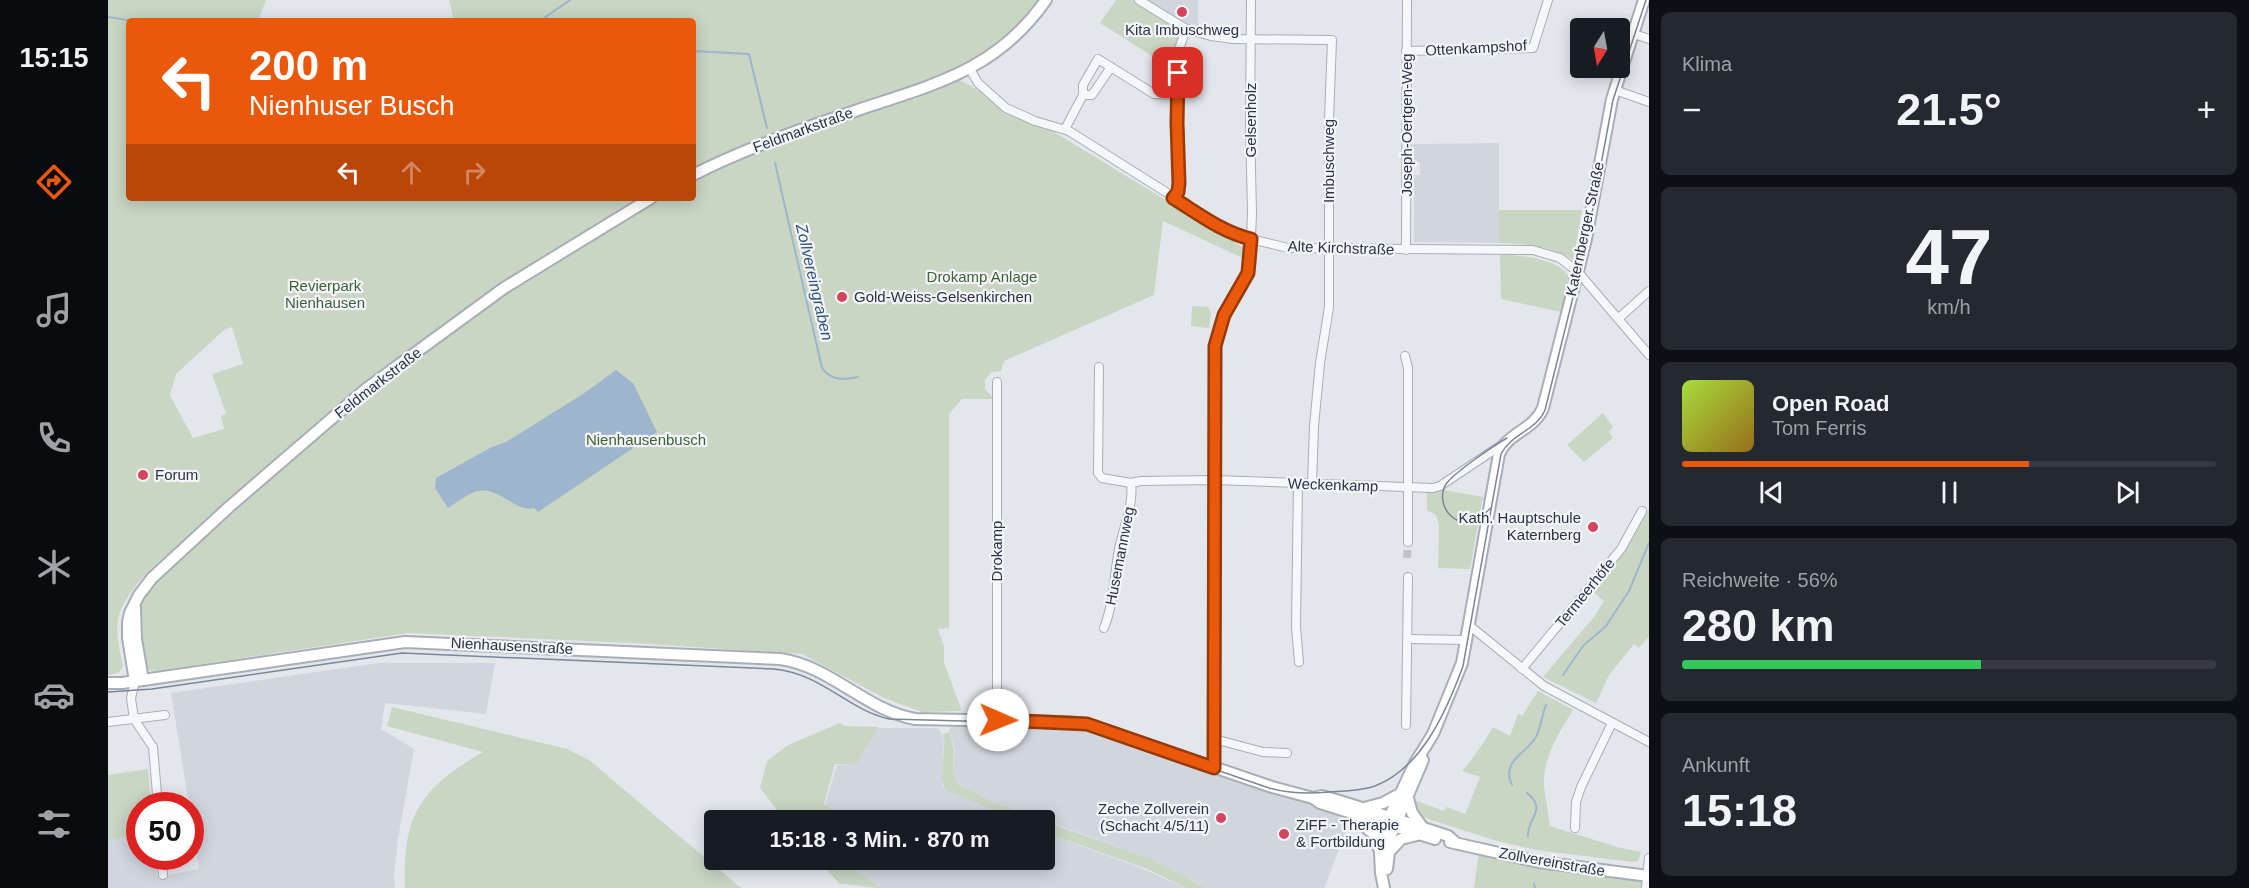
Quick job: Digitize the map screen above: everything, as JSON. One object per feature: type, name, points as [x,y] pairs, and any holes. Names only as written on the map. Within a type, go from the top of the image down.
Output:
[{"type":"main road","name":"Feldmarkstraße","points":[[696,174],[744,151],[924,88],[970,69],[991,57],[1017,36],[1047,0]]},
{"type":"main road","name":"Katernberger Straße","points":[[1504,444],[1535,420],[1542,410],[1578,272],[1605,130],[1615,90],[1644,0]]},
{"type":"main road","name":"Feldmarkstraße","points":[[139,680],[135,605],[139,595],[152,578],[229,507],[366,389],[504,288],[646,201]]},
{"type":"main road","points":[[1386,888],[1381,873],[1392,822],[1415,763],[1426,748],[1457,680],[1470,626],[1498,457],[1504,444]]},
{"type":"main road","name":"Nienhausenstraße","points":[[139,680],[405,642],[780,659],[806,665],[882,710],[915,719],[998,720]]},
{"type":"main road","points":[[108,683],[139,680]]},
{"type":"main road","points":[[108,691],[122,683]]},
{"type":"main road","points":[[998,720],[1087,724],[1272,787],[1314,798],[1320,803],[1341,810],[1392,822]]},
{"type":"main road","points":[[1314,798],[1322,796],[1364,808],[1392,822]]},
{"type":"main road","points":[[1364,808],[1404,796]]},
{"type":"main road","points":[[1384,853],[1401,839],[1421,831],[1404,796]]},
{"type":"main road","points":[[1341,810],[1368,828],[1384,853]]},
{"type":"main road","name":"Zollvereinstraße","points":[[1392,822],[1456,843],[1539,862],[1648,876]]},
{"type":"street","name":"Imbuschweg","points":[[1139,0],[1186,29],[1211,36],[1332,40],[1329,119],[1329,307],[1314,426],[1312,484]]},
{"type":"street","name":"Gelsenholz","points":[[1214,768],[1214,379],[1216,338],[1224,315],[1245,281],[1250,261],[1251,0]]},
{"type":"street","name":"Joseph-Oertgen-Weg","points":[[1406,250],[1407,0]]},
{"type":"street","name":"Ottenkampshof","points":[[1406,51],[1533,48],[1548,0]]},
{"type":"street","points":[[1173,198],[1178,192],[1179,183],[1178,52],[1186,29]]},
{"type":"street","points":[[1634,34],[1649,39]]},
{"type":"street","points":[[1065,129],[1083,95],[1083,85],[1098,59],[1154,94],[1178,94]]},
{"type":"street","points":[[1083,95],[1092,95],[1111,67]]},
{"type":"street","name":"Alte Kirchstraße","points":[[970,69],[978,83],[1006,108],[1035,121],[1065,129],[1234,235],[1288,248],[1533,250],[1560,258],[1578,272],[1649,355]]},
{"type":"street","points":[[1615,90],[1649,102]]},
{"type":"street","points":[[1619,318],[1649,291]]},
{"type":"street","points":[[1405,356],[1408,368],[1408,542]]},
{"type":"street","points":[[1099,367],[1098,472],[1102,478],[1131,483],[1215,480]]},
{"type":"street","name":"Drokamp","points":[[997,382],[998,720]]},
{"type":"street","name":"Katernberger Straße","points":[[1450,480],[1504,444]]},
{"type":"street","name":"Weckenkamp","points":[[1215,480],[1408,488],[1437,488],[1450,480]]},
{"type":"street","name":"Husemannweg","points":[[1104,628],[1110,613],[1120,548],[1132,496],[1131,483]]},
{"type":"street","points":[[1298,484],[1296,627],[1299,662]]},
{"type":"street","name":"Termeerhöfe","points":[[1522,669],[1620,549],[1642,511]]},
{"type":"street","points":[[1406,725],[1408,577]]},
{"type":"street","points":[[1470,626],[1544,686],[1649,742]]},
{"type":"street","points":[[1408,639],[1467,640]]},
{"type":"street","points":[[139,680],[131,698],[134,719],[153,747],[157,792]]},
{"type":"street","points":[[108,722],[165,714]]},
{"type":"street","points":[[1575,828],[1576,802],[1581,787],[1612,723]]},
{"type":"street","points":[[1214,739],[1263,752],[1287,753]]},
{"type":"street","points":[[1646,888],[1649,858]]},
{"type":"street","points":[[163,870],[163,875]]},
{"type":"shaded area","name":"Kita Imbuschweg","points":[[1145,0],[1198,0],[1198,26],[1188,25]]},
{"type":"shaded area","points":[[1499,143],[1499,243],[1414,242],[1414,175],[1420,175],[1420,162],[1414,162],[1413,144]]},
{"type":"shaded area","points":[[379,663],[495,663],[486,714],[385,703],[381,729],[414,749],[398,839],[395,888],[108,888],[108,841],[126,838],[126,870],[157,870],[158,877],[204,870],[204,792],[187,792],[171,693]]},
{"type":"shaded area","points":[[953,722],[1079,725],[1355,809],[1324,888],[1206,888],[1151,859],[1055,824],[1055,810],[1016,810],[963,788],[957,782],[953,772],[955,750],[949,731]]},
{"type":"shaded area","points":[[874,728],[938,728],[944,738],[943,787],[995,810],[833,810],[825,805],[837,765],[856,765]]},
{"type":"shaded area","points":[[1055,836],[1146,870],[1185,888],[881,888],[855,870],[1055,870]]},
{"type":"green space","points":[[108,0],[266,0],[259,18],[126,18],[126,201],[696,201],[696,18],[453,18],[449,0],[1043,0],[1003,44],[915,92],[914,102],[918,95],[958,79],[1049,129],[1245,249],[1245,259],[1163,221],[1154,295],[1004,361],[1001,371],[992,372],[985,380],[985,389],[994,399],[962,399],[949,414],[949,628],[938,629],[944,646],[944,663],[962,711],[922,712],[884,698],[802,654],[632,643],[408,633],[156,671],[149,670],[142,654],[140,619],[144,598],[153,584],[365,396],[360,389],[155,565],[132,590],[123,605],[118,620],[118,638],[123,667],[118,673],[108,675]],"holes":[[[232,327],[243,364],[212,374],[226,414],[221,416],[224,429],[193,438],[170,395],[176,374],[224,330]]]},
{"type":"green space","points":[[1116,0],[1134,0],[1184,30],[1171,68],[1100,23]]},
{"type":"green space","points":[[1499,210],[1582,210],[1573,260],[1546,248],[1499,243]]},
{"type":"green space","points":[[1500,255],[1544,260],[1566,273],[1571,283],[1570,296],[1561,312],[1501,299]]},
{"type":"green space","points":[[1192,306],[1208,307],[1211,313],[1209,328],[1191,326]]},
{"type":"green space","points":[[1603,413],[1613,427],[1609,432],[1613,438],[1584,462],[1567,445]]},
{"type":"green space","points":[[1444,490],[1489,498],[1482,501],[1470,569],[1438,568],[1439,526],[1436,515],[1427,510],[1427,491]]},
{"type":"green space","points":[[1649,509],[1649,636],[1639,648],[1634,644],[1609,675],[1596,703],[1543,677],[1594,617],[1604,601],[1592,591],[1626,547]]},
{"type":"green space","points":[[1538,691],[1573,710],[1553,745],[1544,774],[1550,826],[1641,852],[1638,861],[1536,850],[1497,841],[1425,818],[1417,811],[1414,800],[1444,811],[1446,807],[1465,814],[1480,777],[1462,771],[1479,750],[1493,727],[1510,736],[1518,714],[1522,716]]},
{"type":"green space","points":[[392,707],[567,749],[589,760],[704,857],[704,870],[720,870],[741,888],[405,888],[407,841],[412,822],[420,806],[444,778],[483,752],[387,726]]},
{"type":"green space","points":[[840,723],[845,726],[878,727],[856,765],[835,764],[824,804],[834,810],[777,810],[760,788],[767,761],[788,745]]},
{"type":"green space","points":[[949,732],[954,750],[953,772],[959,785],[1016,810],[994,810],[946,790],[942,777],[943,734]]},
{"type":"green space","points":[[148,769],[150,792],[126,792],[126,838],[108,841],[108,775]]},
{"type":"green space","points":[[1055,825],[1151,859],[1206,888],[1186,888],[1147,869],[1055,836]]},
{"type":"green space","points":[[1479,850],[1647,877],[1646,888],[1474,888]]},
{"type":"green space","points":[[827,870],[855,870],[881,888],[840,884]]},
{"type":"water","points":[[616,370],[633,383],[657,432],[538,512],[534,508],[520,507],[485,490],[473,492],[448,508],[435,488],[436,478],[490,448],[506,442],[583,394]]},
{"type":"waterway","name":"Zollvereingraben","points":[[544,18],[570,0]]},
{"type":"waterway","name":"Zollvereingraben","points":[[108,17],[126,20]]},
{"type":"waterway","name":"Zollvereingraben","points":[[696,51],[749,54],[767,128]]},
{"type":"waterway","name":"Zollvereingraben","points":[[775,163],[822,368],[834,377],[848,379],[858,377]]},
{"type":"waterway","points":[[1563,675],[1583,646],[1606,626],[1629,591],[1649,543]]},
{"type":"waterway","points":[[1512,785],[1509,777],[1512,763],[1536,737],[1546,705]]},
{"type":"waterway","points":[[1527,793],[1536,804],[1528,836]]},
{"type":"waterway","points":[[1534,884],[1535,888]]},
{"type":"tunnel","points":[[1407,558],[1408,542]]},
{"type":"tram line","points":[[108,692],[152,689],[402,653],[774,669],[791,672],[821,684],[860,708],[889,719],[1079,724],[1277,790],[1314,793],[1358,790],[1375,786],[1406,766],[1431,736],[1441,719],[1463,666],[1501,454],[1505,447],[1536,422],[1545,410],[1586,245],[1613,100],[1646,0]]},
{"type":"tram line","points":[[1491,508],[1476,521],[1459,521],[1445,508],[1443,492],[1446,484],[1457,473],[1507,438]]},
{"type":"place","name":"Kita Imbuschweg","points":[[1182,12]]},
{"type":"place","name":"Gold-Weiss-Gelsenkirchen","points":[[842,297]]},
{"type":"place","name":"Forum","points":[[143,475]]},
{"type":"place","name":"Kath. Hauptschule Katernberg","points":[[1593,527]]},
{"type":"place","name":"Zeche Zollverein (Schacht 4/5/11)","points":[[1221,818]]},
{"type":"place","name":"ZiFF - Therapie & Fortbildung","points":[[1284,834]]},
{"type":"route","points":[[998,720],[1079,722],[1214,768],[1215,346],[1224,315],[1248,273],[1251,239],[1234,235],[1173,198],[1178,192],[1179,183],[1178,73]]},
{"type":"park label","name":"Drokamp Anlage","points":[[982,277]]},
{"type":"park label","name":"Revierpark Nienhausen","points":[[325,294]]},
{"type":"park label","name":"Nienhausenbusch","points":[[646,440]]}]
